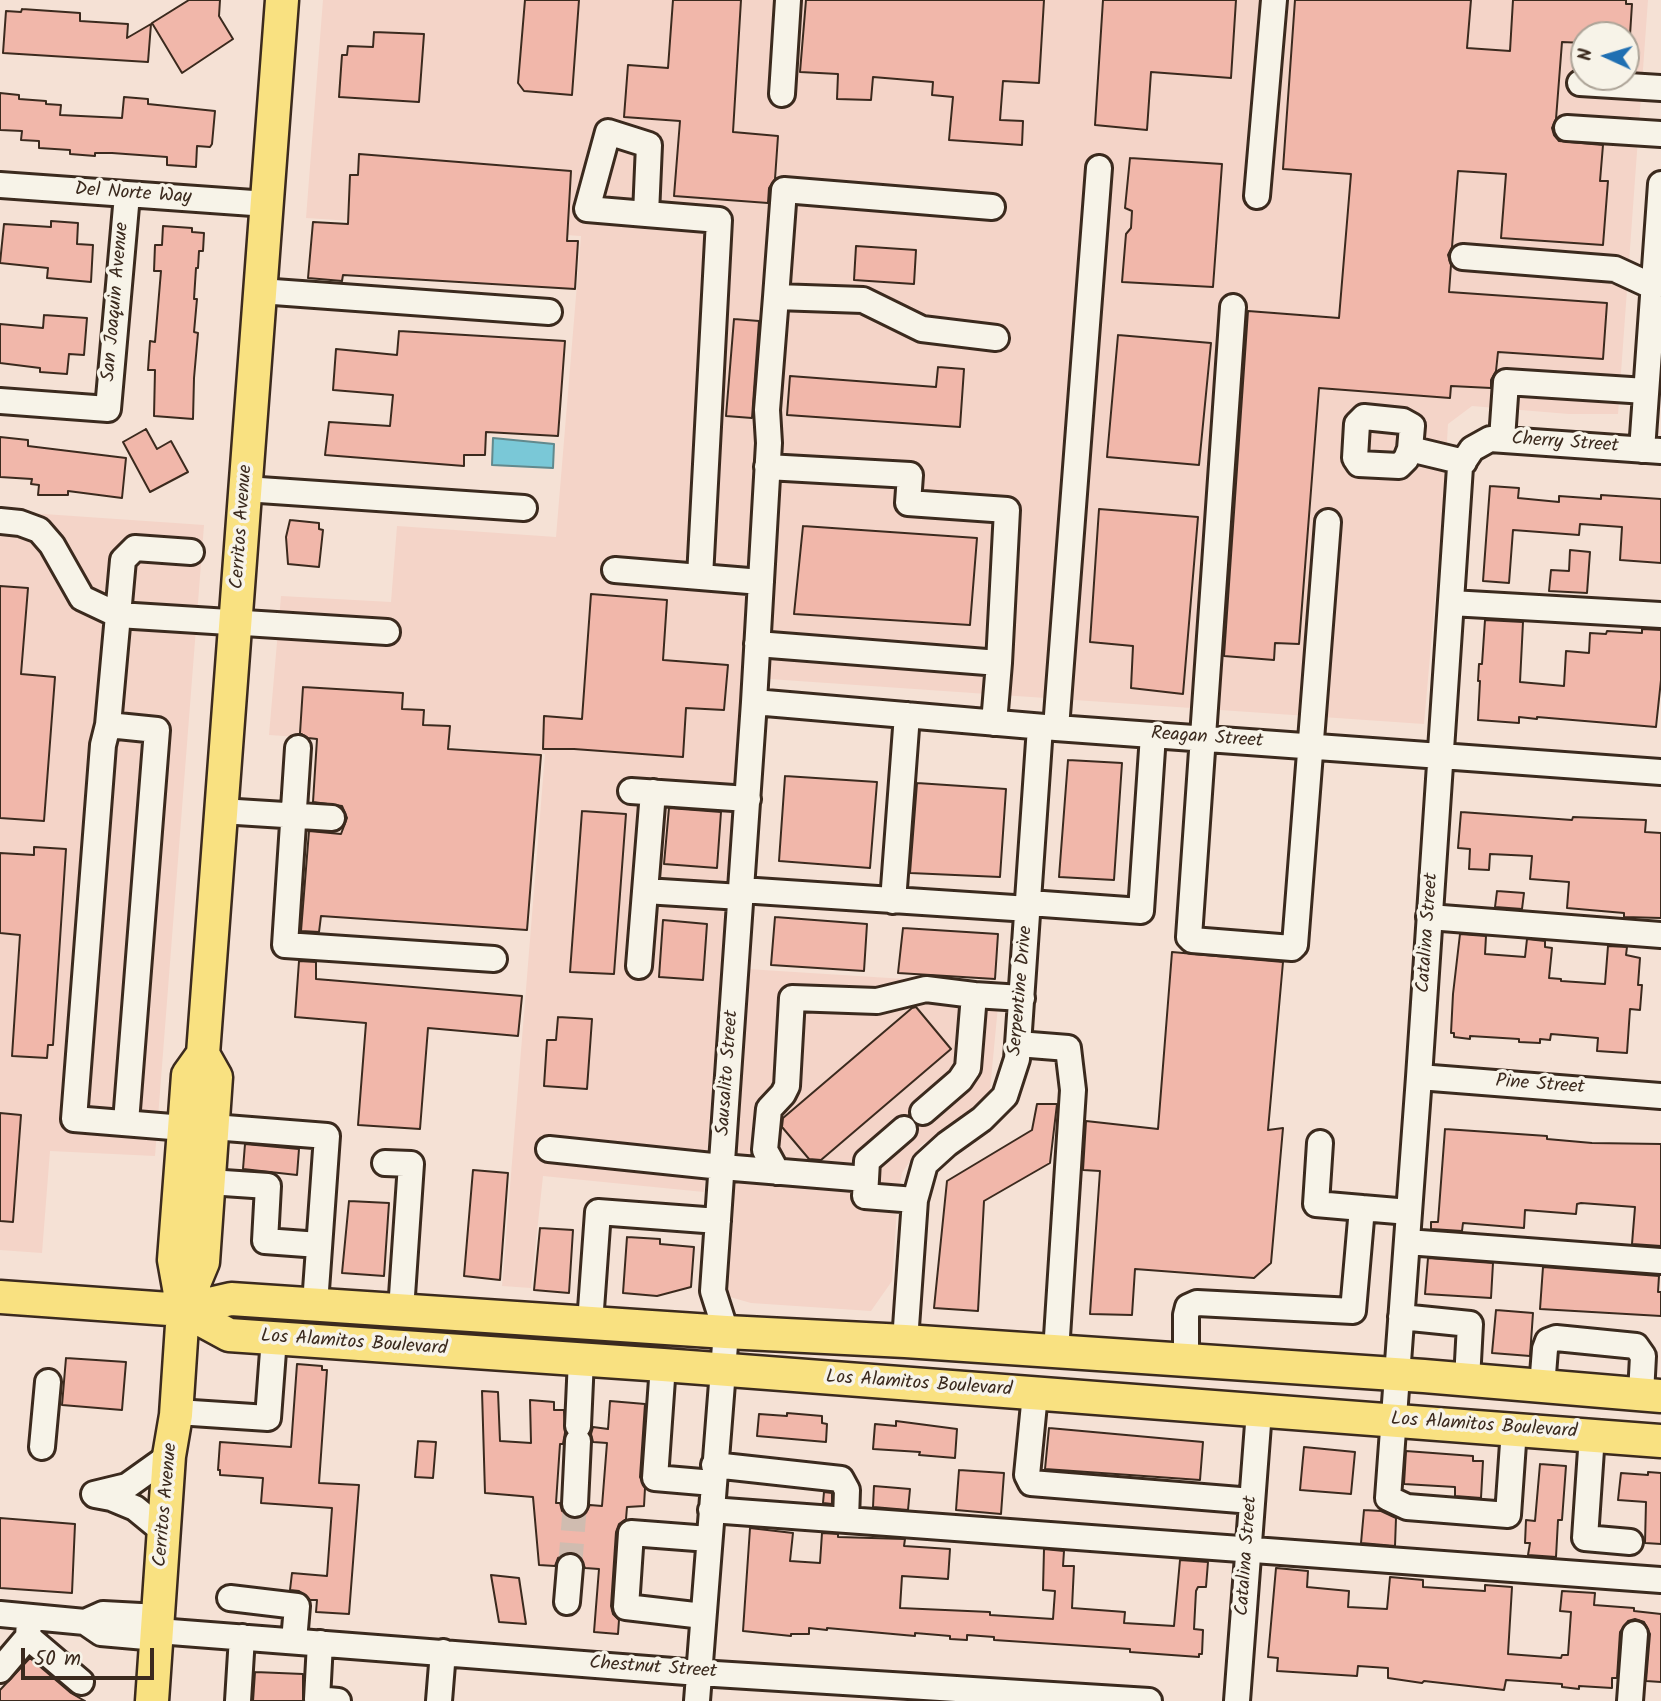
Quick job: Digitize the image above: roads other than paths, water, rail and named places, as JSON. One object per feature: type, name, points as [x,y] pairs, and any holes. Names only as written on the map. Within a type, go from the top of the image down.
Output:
[{"type":"main road","name":"Cerritos Avenue","points":[[183,1310],[203,1262],[209,1182],[188,1075],[203,1054],[282,0]]},
{"type":"main road","name":"Cerritos Avenue","points":[[152,1701],[163,1531],[169,1456],[177,1412],[183,1310],[174,1260],[198,1128]]},
{"type":"main road","name":"Los Alamitos Boulevard","points":[[0,1297],[183,1310],[231,1299],[726,1332],[905,1341],[1467,1380],[1543,1375],[1648,1387]]},
{"type":"main road","name":"Los Alamitos Boulevard","points":[[183,1310],[229,1335],[722,1369],[1661,1441]]},
{"type":"street","points":[[782,94],[788,0]]},
{"type":"street","points":[[1257,196],[1274,0]]},
{"type":"street","points":[[1640,87],[1661,88]]},
{"type":"street","points":[[1567,128],[1661,134]]},
{"type":"street","name":"Serpentine Drive","points":[[905,1341],[915,1200],[925,1164],[982,1119],[1004,1096],[1017,1059],[1099,168]]},
{"type":"street","points":[[1651,451],[1646,391],[1661,184]]},
{"type":"street","name":"Del Norte Way","points":[[0,185],[267,204]]},
{"type":"street","name":"Sausalito Street","points":[[698,1701],[726,1332],[713,1291],[748,799],[768,455],[767,410],[784,190],[992,207]]},
{"type":"street","name":"San Joaquin Avenue","points":[[0,401],[108,409],[127,195]]},
{"type":"street","points":[[646,214],[719,220],[700,577]]},
{"type":"street","points":[[1463,257],[1615,269],[1654,287]]},
{"type":"street","points":[[260,291],[549,312]]},
{"type":"street","points":[[776,297],[863,300],[922,329],[996,338]]},
{"type":"street","points":[[1233,307],[1189,937],[1192,940],[1292,948],[1295,945],[1328,522]]},
{"type":"street","points":[[1502,439],[1506,382],[1646,391]]},
{"type":"street","name":"Cherry Street","points":[[1468,455],[1490,439],[1651,451]]},
{"type":"street","points":[[1410,449],[1468,455]]},
{"type":"street","points":[[768,455],[910,475],[908,503],[1007,510],[994,723]]},
{"type":"street","name":"Catalina Street","points":[[1468,455],[1460,467],[1388,1498],[1407,1507],[1508,1515],[1514,1429]]},
{"type":"street","points":[[245,489],[524,508]]},
{"type":"street","points":[[0,521],[20,523],[39,530],[52,545],[82,598],[118,615],[387,632]]},
{"type":"street","points":[[191,552],[135,548],[123,560],[108,725],[103,745],[74,1119],[327,1136],[313,1245],[315,1304]]},
{"type":"street","points":[[615,570],[761,582]]},
{"type":"street","points":[[1451,603],[1661,615]]},
{"type":"street","points":[[757,644],[999,663]]},
{"type":"street","name":"Reagan Street","points":[[754,702],[994,723],[1661,772]]},
{"type":"street","points":[[893,901],[907,715]]},
{"type":"street","points":[[108,725],[157,730],[127,1122]]},
{"type":"street","points":[[645,891],[1141,911],[1153,735]]},
{"type":"street","points":[[299,748],[285,945],[494,959]]},
{"type":"street","points":[[639,966],[645,891],[642,791],[748,799]]},
{"type":"street","points":[[221,811],[332,818]]},
{"type":"street","points":[[1429,917],[1661,935]]},
{"type":"street","points":[[777,1171],[765,1150],[769,1109],[787,1086],[792,998],[877,1001],[926,989],[1022,998]]},
{"type":"street","points":[[923,1112],[960,1080],[968,1068],[974,995]]},
{"type":"street","points":[[1018,1044],[1068,1048],[1070,1062],[1073,1090],[1056,1352]]},
{"type":"street","name":"Pine Street","points":[[1419,1077],[1661,1096]]},
{"type":"street","points":[[904,1129],[867,1161],[865,1196],[915,1200]]},
{"type":"street","points":[[1320,1143],[1316,1204],[1409,1212]]},
{"type":"street","points":[[549,1149],[866,1179]]},
{"type":"street","points":[[385,1163],[411,1164],[401,1310]]},
{"type":"street","points":[[209,1182],[268,1186],[265,1241],[313,1245]]},
{"type":"street","points":[[1186,1360],[1186,1315],[1188,1307],[1198,1303],[1353,1311],[1362,1209]]},
{"type":"street","points":[[590,1323],[598,1212],[718,1221]]},
{"type":"street","points":[[1407,1242],[1661,1261]]},
{"type":"street","points":[[1401,1317],[1470,1324],[1467,1380]]},
{"type":"street","points":[[177,1412],[268,1418],[274,1338]]},
{"type":"street","points":[[1543,1375],[1548,1340],[1556,1338],[1636,1346],[1643,1356],[1648,1387]]},
{"type":"street","points":[[575,1504],[582,1359]]},
{"type":"street","points":[[663,1365],[655,1478],[714,1474],[841,1479],[847,1490],[846,1519]]},
{"type":"street","points":[[42,1447],[48,1382]]},
{"type":"street","points":[[1035,1394],[1027,1475],[1031,1483],[1252,1501]]},
{"type":"street","name":"Catalina Street","points":[[1237,1701],[1259,1411]]},
{"type":"street","points":[[1592,1435],[1586,1538],[1630,1542]]},
{"type":"street","points":[[163,1531],[135,1508],[94,1494],[127,1486],[169,1456]]},
{"type":"street","points":[[711,1510],[1661,1580]]},
{"type":"street","points":[[704,1616],[626,1607],[631,1533],[709,1539]]},
{"type":"street","points":[[567,1602],[570,1567]]},
{"type":"street","points":[[230,1598],[297,1606],[294,1641]]},
{"type":"street","name":"Chestnut Street","points":[[0,1614],[29,1627],[85,1622],[101,1633],[158,1629],[699,1673],[1149,1701]]},
{"type":"street","points":[[0,1670],[29,1627],[80,1682]]},
{"type":"street","points":[[1630,1701],[1634,1634]]},
{"type":"street","points":[[238,1701],[242,1637]]},
{"type":"street","points":[[320,1643],[317,1699],[338,1701]]},
{"type":"street","points":[[439,1701],[443,1652]]},
{"type":"water","points":[[493,438],[554,444],[553,468],[492,465]]},
{"type":"tunnel","points":[[570,1567],[575,1504]]}]
